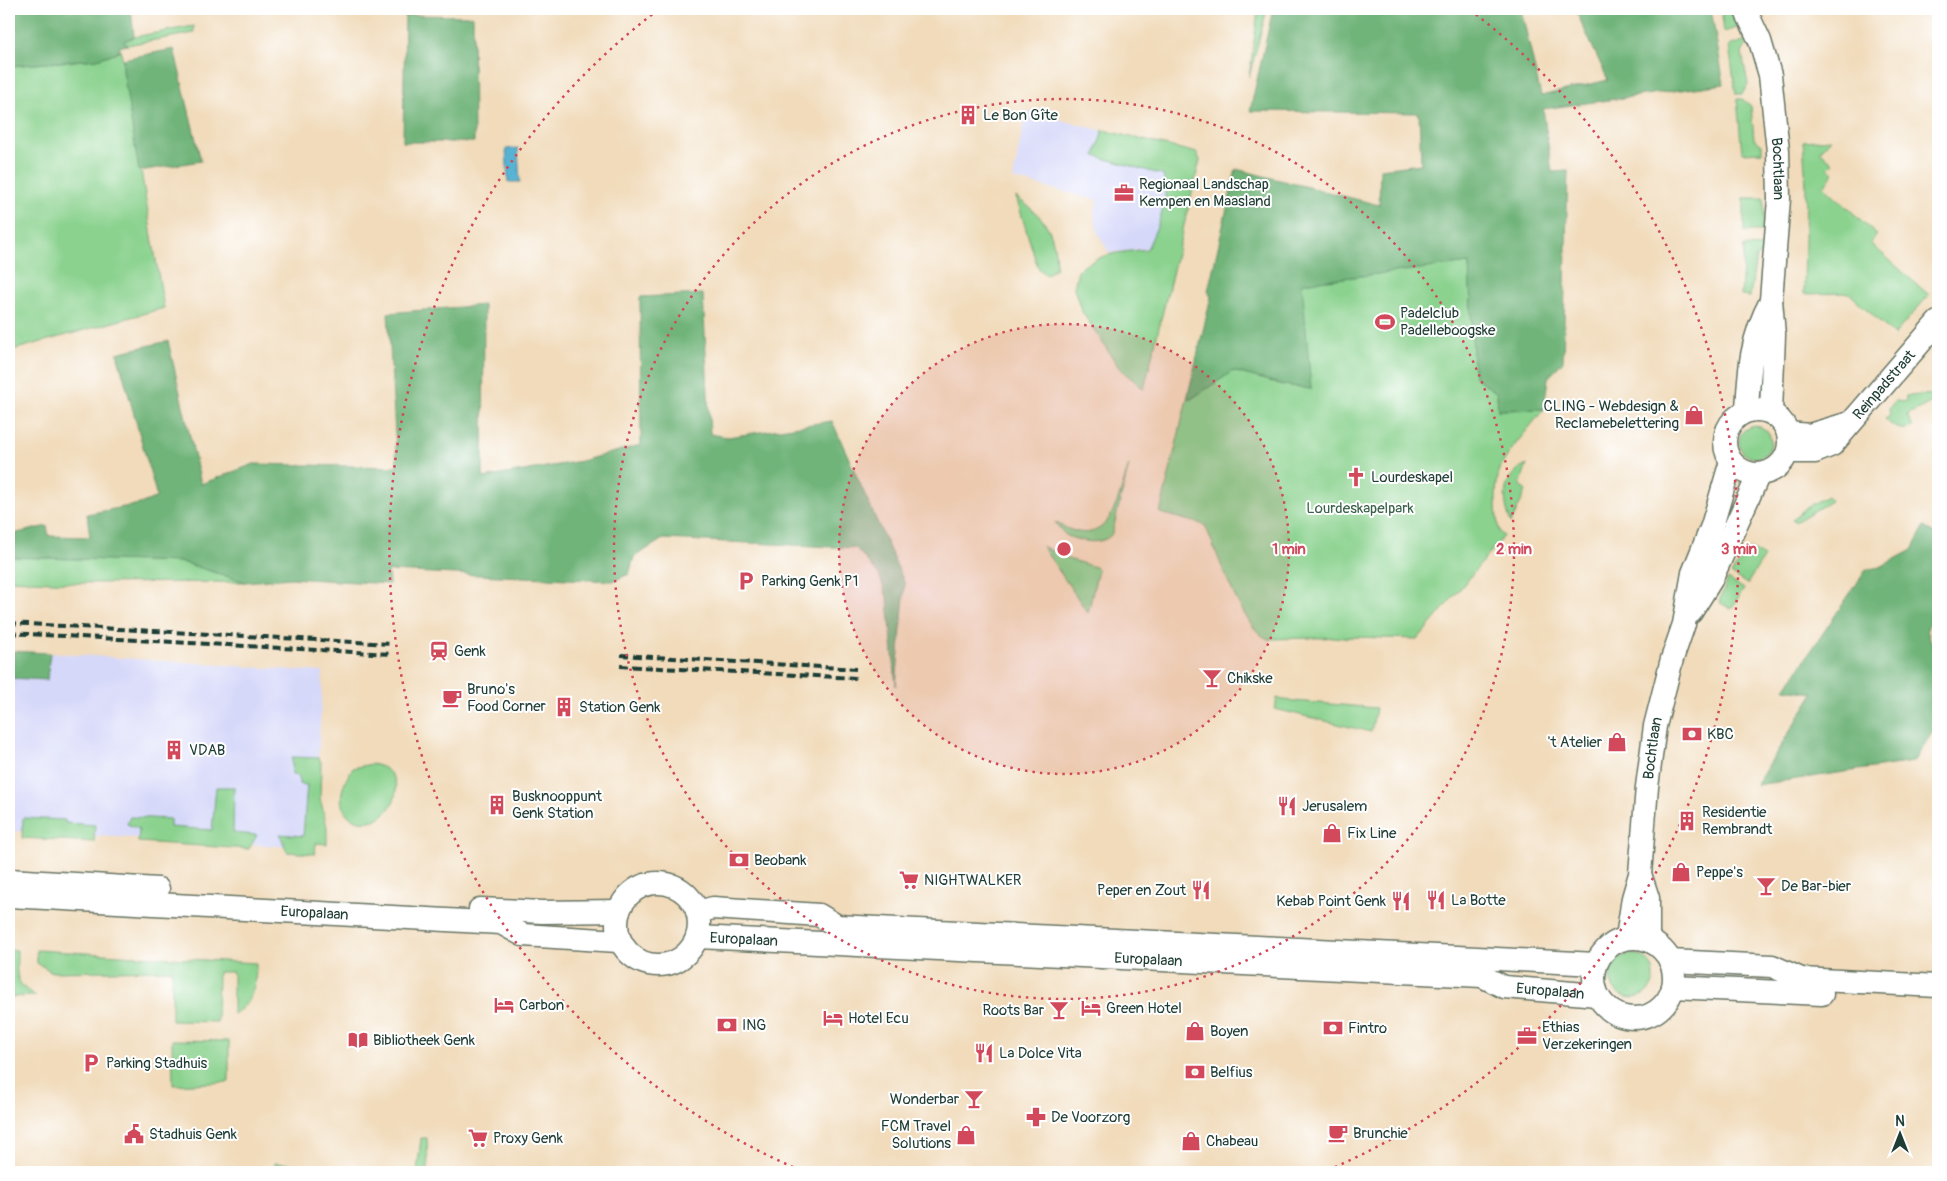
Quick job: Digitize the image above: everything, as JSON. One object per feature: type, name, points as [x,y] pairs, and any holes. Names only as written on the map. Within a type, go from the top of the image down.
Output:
[{"type":"main road","name":"Bochtlaan","points":[[1745,9],[1760,40],[1770,75],[1778,151],[1779,199],[1772,300],[1774,335],[1771,412]]},
{"type":"main road","name":"Bochtlaan","points":[[1757,9],[1760,40]]},
{"type":"main road","name":"Bochtlaan","points":[[1637,939],[1648,898],[1640,874],[1647,787],[1656,726],[1672,659],[1684,624],[1693,574],[1712,526],[1731,461],[1726,450],[1725,438],[1729,426],[1736,416],[1747,411],[1751,357],[1757,327],[1772,300]]},
{"type":"main road","name":"Reinpadstraat","points":[[1788,443],[1809,434],[1850,423],[1938,322]]},
{"type":"main road","points":[[1731,461],[1739,469],[1759,474],[1771,471],[1781,463],[1788,443],[1780,419],[1771,412],[1759,409],[1747,411]]},
{"type":"main road","name":"Bochtlaan","points":[[1684,624],[1712,578],[1759,474]]},
{"type":"main road","name":"Europalaan","points":[[9,880],[542,912],[619,911],[633,891],[652,883],[664,883],[678,888],[693,901],[698,912],[700,924],[698,937],[684,956],[674,962],[662,965],[639,961],[618,941],[523,935],[501,923],[9,896]]},
{"type":"main road","name":"Europalaan","points":[[698,912],[713,908],[819,915],[837,926],[1596,964],[1593,975],[1597,995],[1606,1007],[1614,1013],[1635,1018],[1646,1016],[1658,1010],[1667,1000],[1673,987]]},
{"type":"main road","points":[[618,941],[616,923],[619,911]]},
{"type":"main road","name":"Europalaan","points":[[698,937],[1482,976],[1504,988],[1597,995]]},
{"type":"main road","points":[[1596,964],[1608,947],[1637,939],[1657,945],[1670,961],[1673,970],[1673,987],[1938,1000]]},
{"type":"main road","points":[[1670,961],[1772,966],[1801,979],[1938,986]]},
{"type":"shaded area","points":[[1026,111],[1112,133],[1162,170],[1171,207],[1157,247],[1109,253],[1098,233],[1094,215],[1097,200],[1013,179]]},
{"type":"shaded area","points":[[50,653],[323,672],[313,848],[9,831],[9,678],[47,679]]},
{"type":"green space","points":[[9,9],[131,9],[134,37],[124,41],[127,45],[119,47],[121,51],[97,59],[9,66]]},
{"type":"green space","points":[[1260,9],[1267,9],[1249,77],[1258,11]]},
{"type":"green space","points":[[1273,9],[1521,9],[1541,96],[1608,80],[1575,9],[1711,9],[1724,84],[1543,109],[1552,172],[1568,171],[1563,361],[1548,378],[1544,409],[1498,410],[1497,393],[1474,376],[1469,263],[1302,283],[1311,389],[1284,385],[1233,371],[1191,399],[1187,399],[1211,297],[1208,291],[1236,169],[1379,205],[1380,169],[1421,164],[1419,113],[1250,111]]},
{"type":"green space","points":[[1721,9],[1735,9],[1742,26],[1724,32]]},
{"type":"green space","points":[[405,15],[473,16],[474,142],[403,142]]},
{"type":"green space","points":[[194,26],[194,33],[127,45],[124,41],[134,37]]},
{"type":"green space","points":[[1746,40],[1747,44],[1742,53],[1748,85],[1742,94],[1736,94],[1729,46]]},
{"type":"green space","points":[[174,49],[201,161],[139,171],[123,71],[123,59]]},
{"type":"green space","points":[[121,51],[164,308],[9,351],[9,66],[97,59]]},
{"type":"green space","points":[[1737,99],[1742,99],[1751,106],[1754,139],[1762,145],[1762,152],[1742,153]]},
{"type":"green space","points":[[1103,130],[1197,153],[1200,160],[1144,389],[1120,369],[1081,310],[1074,288],[1078,270],[1087,264],[1111,254],[1147,249],[1159,222],[1164,204],[1165,185],[1163,175],[1095,156]]},
{"type":"green space","points":[[1831,139],[1820,151],[1833,163],[1828,168],[1834,173],[1824,186],[1877,235],[1870,243],[1929,295],[1894,335],[1849,293],[1804,294],[1806,186],[1803,141]]},
{"type":"green space","points":[[1016,197],[1042,219],[1051,234],[1054,244],[1056,268],[1046,275],[1038,268]]},
{"type":"green space","points":[[1744,198],[1764,198],[1764,231],[1744,231]]},
{"type":"green space","points":[[1744,246],[1764,247],[1764,251],[1756,257],[1750,297],[1741,296]]},
{"type":"green space","name":"Lourdeskapelpark","points":[[1469,263],[1474,376],[1497,393],[1498,410],[1544,409],[1513,448],[1500,468],[1496,507],[1500,533],[1504,536],[1418,639],[1354,637],[1268,639],[1258,632],[1240,606],[1205,525],[1160,513],[1187,399],[1191,399],[1233,371],[1284,385],[1311,389],[1301,283]]},
{"type":"green space","points":[[703,294],[710,434],[728,437],[832,421],[905,584],[896,686],[888,600],[879,575],[856,548],[663,539],[634,557],[629,574],[613,581],[388,571],[389,584],[291,578],[245,582],[182,562],[9,557],[9,535],[47,526],[49,536],[90,537],[87,514],[140,504],[157,497],[117,353],[168,341],[201,484],[254,464],[397,467],[388,313],[484,305],[483,478],[581,461],[641,445],[640,297]]},
{"type":"green space","points":[[1938,391],[1938,399],[1907,415],[1913,427],[1898,428],[1891,425],[1885,419],[1890,416],[1889,408],[1895,401],[1906,402],[1906,396],[1935,394]]},
{"type":"green space","points":[[1755,426],[1767,430],[1771,442],[1767,454],[1755,458],[1743,454],[1739,442],[1743,430]]},
{"type":"green space","points":[[1129,465],[1112,534],[1103,540],[1090,542],[1066,535],[1055,522],[1073,531],[1088,532],[1099,529],[1114,509]]},
{"type":"green space","points":[[1527,465],[1520,485],[1526,491],[1511,523],[1506,505],[1506,489],[1512,475]]},
{"type":"green space","points":[[1827,496],[1831,501],[1795,522],[1792,520],[1807,507]]},
{"type":"green space","points":[[1924,527],[1938,535],[1938,590],[1927,630],[1938,660],[1938,724],[1913,762],[1756,785],[1814,693],[1785,689],[1866,570],[1880,567],[1912,550]]},
{"type":"green space","points":[[1042,546],[1068,559],[1095,567],[1098,570],[1088,613]]},
{"type":"green space","points":[[1750,549],[1764,557],[1747,584],[1731,574]]},
{"type":"green space","points":[[9,557],[182,562],[245,582],[75,583],[9,580]]},
{"type":"green space","points":[[1728,579],[1744,589],[1731,609],[1719,602]]},
{"type":"green space","points":[[9,651],[50,653],[47,680],[9,678]]},
{"type":"green space","points":[[1277,698],[1376,708],[1371,732],[1275,709]]},
{"type":"green space","points":[[292,757],[319,758],[321,762],[320,798],[327,827],[327,844],[316,843],[315,854],[287,852],[280,834],[303,836],[307,785],[299,784],[299,776],[292,775]]},
{"type":"green space","points":[[371,764],[383,767],[391,774],[396,786],[394,800],[386,812],[375,819],[364,821],[353,819],[345,812],[341,801],[343,786],[353,768]]},
{"type":"green space","points":[[216,787],[234,787],[233,833],[257,835],[249,849],[138,842],[139,829],[127,824],[130,817],[170,819],[170,827],[212,830]]},
{"type":"green space","points":[[23,818],[65,820],[65,823],[95,825],[94,842],[22,838]]},
{"type":"green space","points":[[9,950],[17,950],[18,978],[23,987],[36,996],[9,997]]},
{"type":"green space","points":[[36,950],[256,963],[254,986],[245,1005],[233,1014],[233,972],[218,972],[217,1022],[172,1021],[172,970],[52,972],[37,963]]},
{"type":"green space","points":[[1628,954],[1636,954],[1648,960],[1654,976],[1648,992],[1636,998],[1628,998],[1616,992],[1610,980],[1610,972],[1616,960]]},
{"type":"green space","points":[[172,1040],[229,1041],[229,1082],[173,1085]]},
{"type":"green space","points":[[421,1138],[427,1138],[428,1172],[417,1172]]},
{"type":"green space","points":[[275,1163],[407,1172],[275,1172]]},
{"type":"water","points":[[518,148],[520,182],[508,182],[506,149]]},
{"type":"railway","points":[[9,623],[391,644]]},
{"type":"railway","points":[[9,633],[391,654]]},
{"type":"railway","points":[[621,655],[856,669]]},
{"type":"railway","points":[[620,666],[856,678]]},
{"type":"place","name":"Le Bon Gîte","points":[[968,115]]},
{"type":"place","name":"Regionaal Landschap Kempen en Maasland","points":[[1124,193]]},
{"type":"place","name":"Padelclub Padelleboogske","points":[[1385,322]]},
{"type":"place","name":"CLING - Webdesign & Reclamebelettering","points":[[1694,415]]},
{"type":"place","name":"Lourdeskapel","points":[[1356,477]]},
{"type":"place","name":"Parking Genk P1","points":[[746,581]]},
{"type":"place","name":"Genk","points":[[439,651]]},
{"type":"place","name":"Chikske","points":[[1212,678]]},
{"type":"place","name":"Bruno's Food Corner","points":[[452,698]]},
{"type":"place","name":"Station Genk","points":[[564,707]]},
{"type":"place","name":"KBC","points":[[1692,734]]},
{"type":"place","name":"'t Atelier","points":[[1617,742]]},
{"type":"place","name":"VDAB","points":[[174,750]]},
{"type":"place","name":"Busknooppunt Genk Station","points":[[497,805]]},
{"type":"place","name":"Jerusalem","points":[[1287,806]]},
{"type":"place","name":"Residentie Rembrandt","points":[[1687,821]]},
{"type":"place","name":"Fix Line","points":[[1332,833]]},
{"type":"place","name":"Beobank","points":[[739,860]]},
{"type":"place","name":"Peppe's","points":[[1681,872]]},
{"type":"place","name":"NIGHTWALKER","points":[[909,880]]},
{"type":"place","name":"De Bar-bier","points":[[1766,886]]},
{"type":"place","name":"Peper en Zout","points":[[1201,890]]},
{"type":"place","name":"La Botte","points":[[1436,900]]},
{"type":"place","name":"Kebab Point Genk","points":[[1401,901]]},
{"type":"place","name":"Carbon","points":[[504,1005]]},
{"type":"place","name":"Green Hotel","points":[[1091,1008]]},
{"type":"place","name":"Roots Bar","points":[[1059,1010]]},
{"type":"place","name":"Hotel Ecu","points":[[833,1018]]},
{"type":"place","name":"ING","points":[[727,1025]]},
{"type":"place","name":"Fintro","points":[[1333,1028]]},
{"type":"place","name":"Boyen","points":[[1195,1031]]},
{"type":"place","name":"Ethias Verzekeringen","points":[[1527,1036]]},
{"type":"place","name":"Bibliotheek Genk","points":[[358,1040]]},
{"type":"place","name":"La Dolce Vita","points":[[984,1053]]},
{"type":"place","name":"Parking Stadhuis","points":[[91,1063]]},
{"type":"place","name":"Belfius","points":[[1195,1072]]},
{"type":"place","name":"Wonderbar","points":[[974,1099]]},
{"type":"place","name":"De Voorzorg","points":[[1036,1117]]},
{"type":"place","name":"Brunchie","points":[[1338,1133]]},
{"type":"place","name":"Stadhuis Genk","points":[[134,1134]]},
{"type":"place","name":"FCM Travel Solutions","points":[[966,1135]]},
{"type":"place","name":"Proxy Genk","points":[[478,1138]]},
{"type":"place","name":"Chabeau","points":[[1191,1141]]}]
